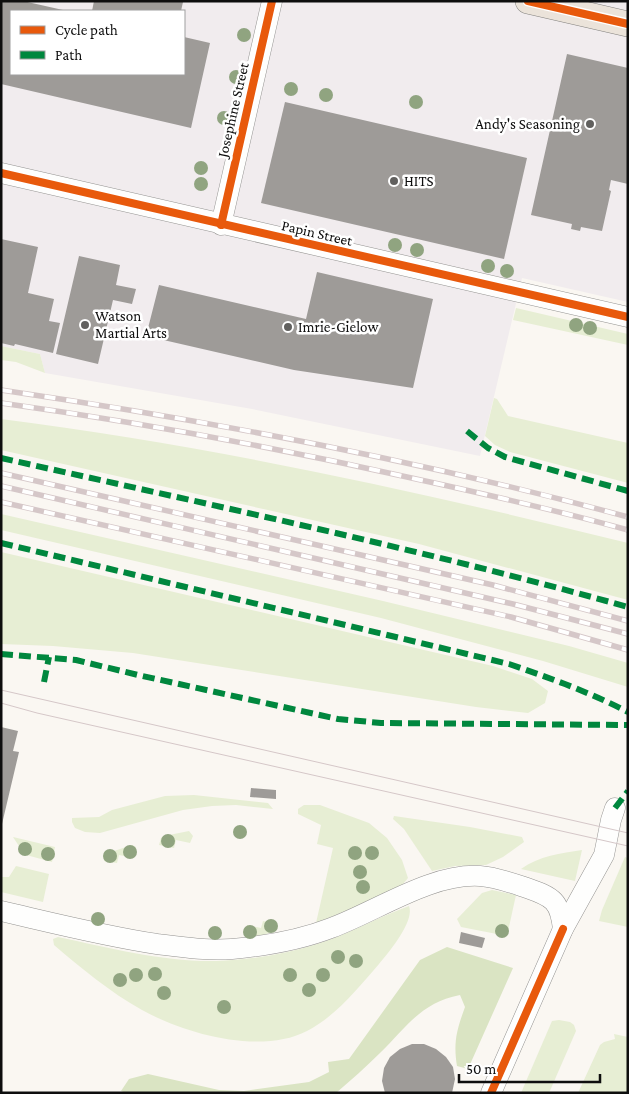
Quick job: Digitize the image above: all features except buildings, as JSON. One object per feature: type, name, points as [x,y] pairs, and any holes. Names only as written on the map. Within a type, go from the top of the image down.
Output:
[{"type":"main road","points":[[533,2],[628,24]]},
{"type":"street","name":"Josephine Street","points":[[221,225],[272,1]]},
{"type":"street","name":"Papin Street","points":[[1,173],[628,317]]},
{"type":"street","points":[[491,1093],[563,929],[604,855],[615,808]]},
{"type":"street","points":[[1,911],[125,939],[177,947],[231,949],[259,946],[308,935],[365,914],[425,886],[458,877],[479,876],[500,879],[545,896],[557,904],[562,914],[563,929]]},
{"type":"shaded area","points":[[1,1],[628,1],[628,302],[522,278],[480,456],[252,409],[45,373],[40,354],[1,346]]},
{"type":"green space","points":[[516,308],[628,334],[628,345],[513,320]]},
{"type":"green space","points":[[1,346],[40,354],[45,373],[16,362],[1,360]]},
{"type":"green space","points":[[494,398],[497,399],[508,416],[628,443],[628,483],[510,452],[495,445],[485,436]]},
{"type":"green space","points":[[1,419],[159,443],[316,472],[395,488],[628,543],[628,600],[419,544],[1,450]]},
{"type":"green space","points":[[1,514],[383,601],[569,646],[628,663],[628,687],[543,661],[381,618],[1,530]]},
{"type":"green space","points":[[1,552],[493,666],[532,679],[548,691],[545,703],[528,713],[476,707],[133,653],[53,646],[1,644]]},
{"type":"green space","points":[[194,795],[268,803],[273,809],[236,805],[183,810],[100,833],[85,832],[75,828],[72,822],[72,818],[99,817],[112,810],[165,796]]},
{"type":"green space","points":[[304,805],[320,805],[369,823],[387,838],[402,860],[408,878],[403,884],[360,905],[316,923],[333,848],[317,844],[321,825],[298,814],[298,809]]},
{"type":"green space","points":[[394,816],[522,837],[524,842],[503,857],[486,865],[455,866],[432,871],[404,829],[393,819]]},
{"type":"green space","points":[[189,831],[193,836],[190,843],[176,840],[174,848],[159,845],[161,838],[164,836]]},
{"type":"green space","points":[[13,837],[55,847],[52,862],[19,853],[19,846]]},
{"type":"green space","points":[[132,845],[136,847],[134,858],[119,855],[117,863],[104,861],[105,854]]},
{"type":"green space","points":[[582,850],[575,881],[521,869],[543,858]]},
{"type":"green space","points":[[625,857],[628,858],[628,927],[599,921]]},
{"type":"green space","points":[[16,866],[49,874],[43,902],[1,892],[1,877],[9,877]]},
{"type":"green space","points":[[492,890],[516,895],[507,936],[461,927],[457,919],[482,893]]},
{"type":"green space","points":[[409,906],[410,912],[405,928],[394,944],[337,1010],[307,1031],[288,1038],[268,1041],[246,1041],[201,1034],[160,1019],[130,1003],[96,980],[54,945],[53,939],[58,937],[137,954],[196,961],[254,958],[280,954],[317,944]]},
{"type":"green space","points":[[263,921],[277,924],[277,930],[264,935],[246,936],[247,925],[261,928]]},
{"type":"green space","points":[[447,947],[513,968],[468,1069],[457,1066],[455,1050],[456,1036],[465,1007],[460,995],[434,1004],[415,1017],[336,1093],[126,1093],[121,1091],[129,1079],[148,1074],[219,1090],[244,1091],[309,1082],[329,1072],[328,1062],[349,1059],[420,960]]},
{"type":"green space","points":[[552,1021],[570,1022],[574,1025],[576,1031],[549,1093],[521,1093]]},
{"type":"green space","points":[[614,1034],[628,1037],[628,1093],[578,1093],[600,1045],[615,1039]]},
{"type":"tram line","points":[[1,690],[628,833]]},
{"type":"tram line","points":[[1,703],[37,713],[628,846]]},
{"type":"railway","points":[[1,390],[238,429],[395,460],[628,517]]},
{"type":"railway","points":[[1,403],[154,427],[306,455],[490,496],[628,530]]},
{"type":"railway","points":[[1,473],[493,585],[628,621]]},
{"type":"railway","points":[[1,486],[513,604],[628,634]]},
{"type":"railway","points":[[1,502],[511,617],[628,650]]},
{"type":"marked path","points":[[467,431],[488,448],[505,457],[628,491]]},
{"type":"marked path","points":[[1,458],[394,547],[628,607]]},
{"type":"marked path","points":[[1,543],[509,664],[599,698],[628,712]]},
{"type":"marked path","points":[[1,654],[76,660],[338,719],[381,723],[628,725]]},
{"type":"marked path","points":[[44,682],[49,657]]},
{"type":"marked path","points":[[615,808],[628,791]]},
{"type":"cycle path","points":[[221,225],[272,1]]},
{"type":"cycle path","points":[[528,1],[628,24]]},
{"type":"cycle path","points":[[1,173],[628,317]]},
{"type":"cycle path","points":[[491,1093],[563,929]]},
{"type":"place","name":"Andy's Seasoning","points":[[590,124]]},
{"type":"place","name":"HITS","points":[[394,181]]},
{"type":"place","name":"Watson Martial Arts","points":[[85,325]]},
{"type":"place","name":"Imrie-Gielow","points":[[288,327]]}]
